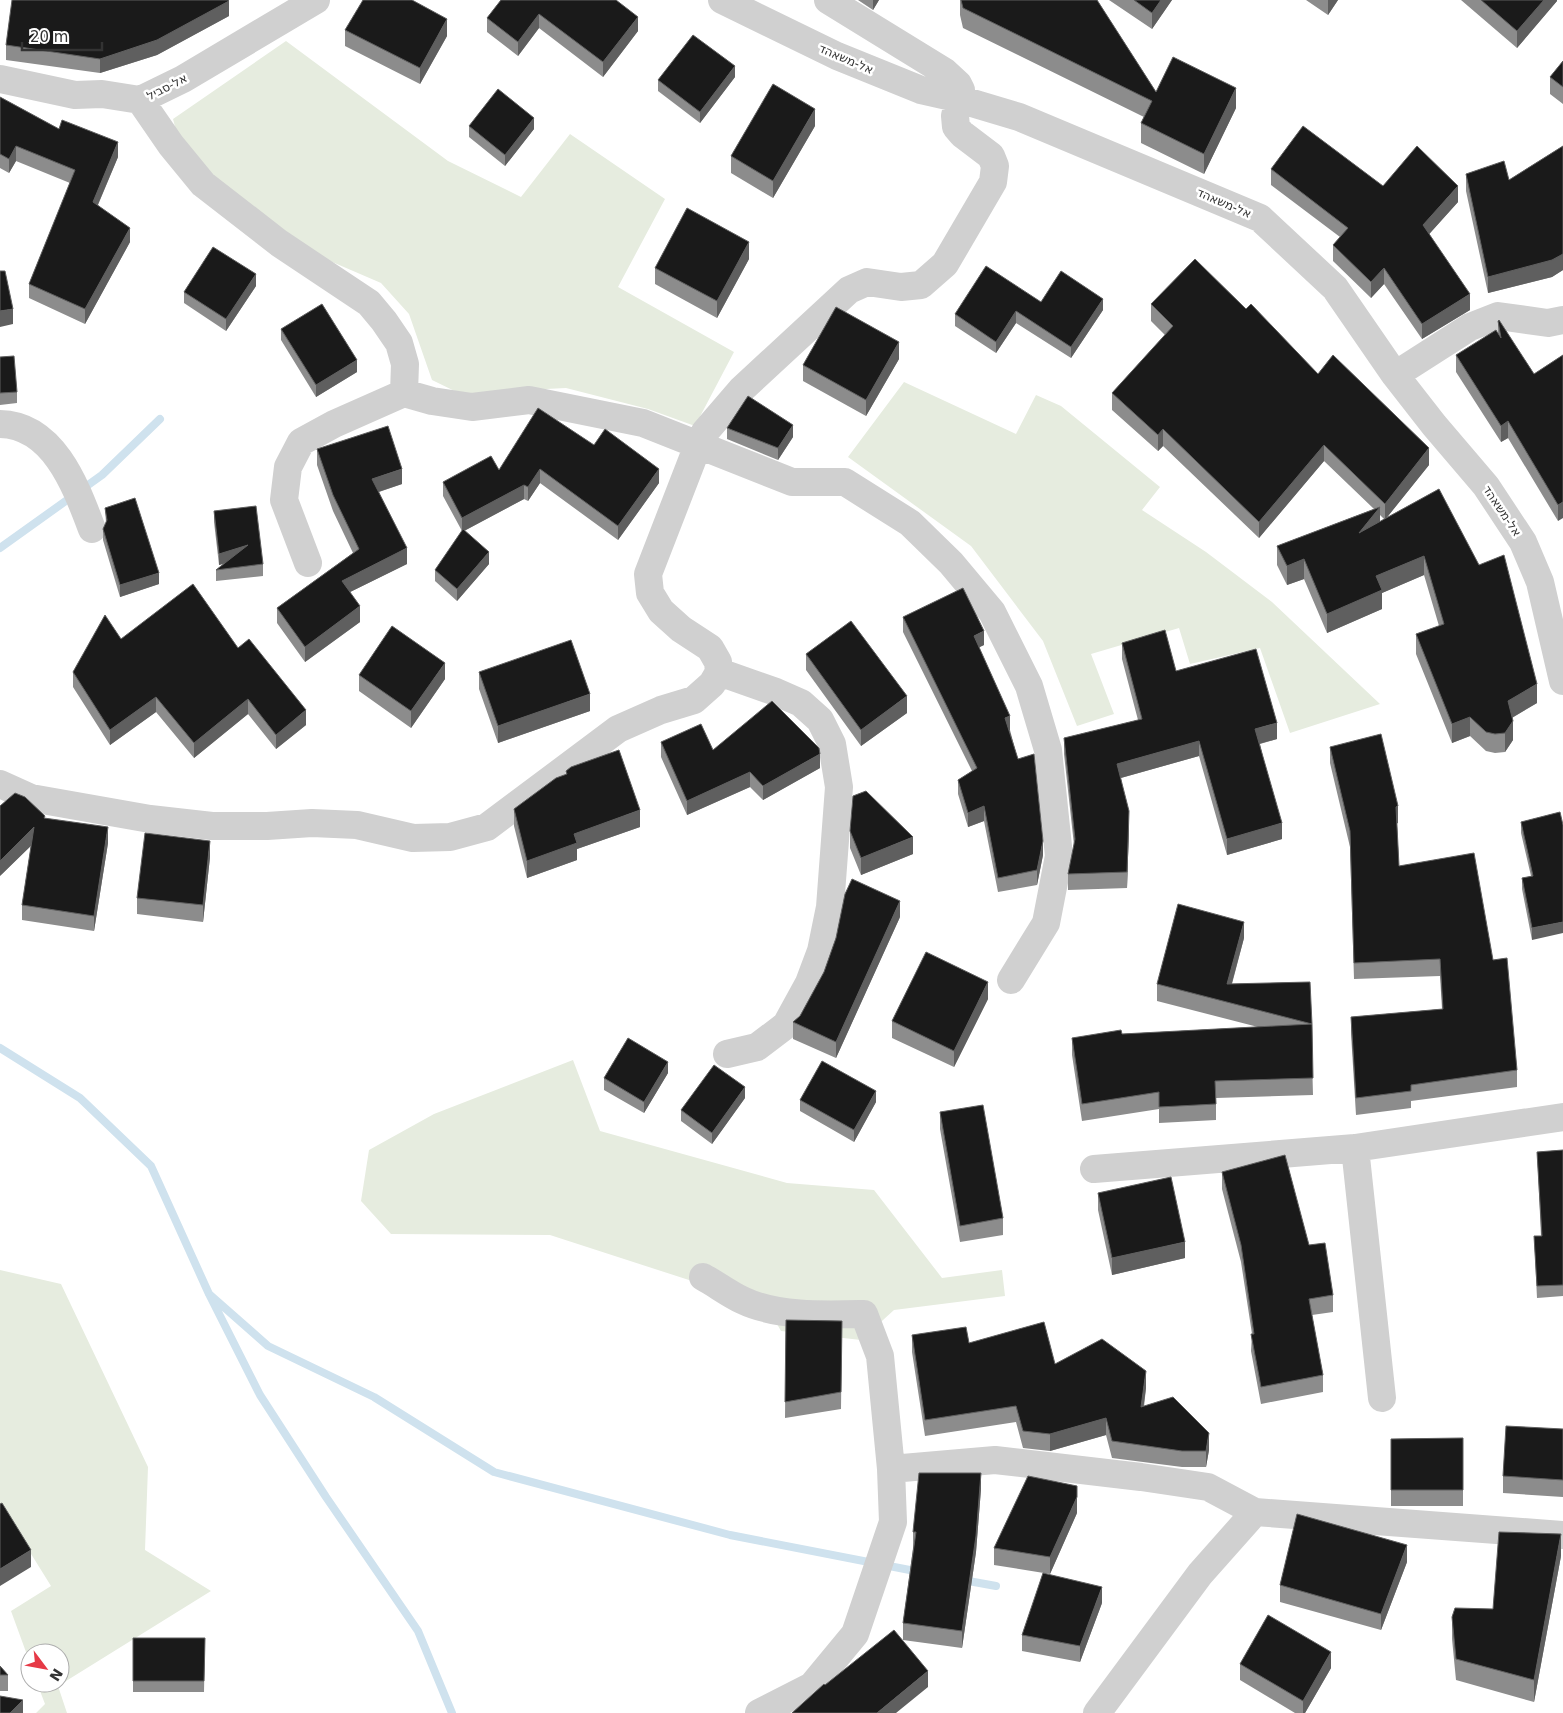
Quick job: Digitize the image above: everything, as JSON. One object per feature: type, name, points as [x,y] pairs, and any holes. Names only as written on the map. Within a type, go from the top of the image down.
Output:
[{"type":"street","name":"אל-סביל","points":[[0,79],[76,95],[102,94],[140,100],[183,79],[316,0]]},
{"type":"street","name":"אל-משאהד","points":[[722,0],[837,56],[921,90],[1019,117],[1260,218],[1335,288],[1396,375],[1486,486],[1522,542],[1540,582],[1563,681]]},
{"type":"street","points":[[0,784],[31,798],[150,818],[212,826],[267,826],[312,823],[357,825],[413,838],[450,837],[487,827],[618,729],[661,710],[694,700],[712,684],[719,672],[718,662],[710,648],[681,629],[661,611],[650,593],[648,574],[698,445],[706,432],[742,389],[849,290],[867,282],[902,287],[922,285],[945,264],[993,182],[995,166],[991,156],[962,134],[956,127],[955,116],[961,90],[958,84],[946,72],[828,0]]},
{"type":"street","points":[[140,100],[171,145],[204,184],[279,243],[369,303],[399,343],[405,364],[404,393]]},
{"type":"street","points":[[1396,375],[1470,328],[1498,316],[1548,323],[1563,320]]},
{"type":"street","points":[[308,564],[284,500],[288,467],[301,442],[334,424],[404,393],[432,401],[472,407],[529,400],[643,423],[792,482],[845,482],[910,522],[951,563],[992,612],[1029,686],[1048,750],[1059,856],[1046,923],[1011,980]]},
{"type":"street","points":[[0,424],[20,427],[41,438],[55,454],[76,487],[92,529]]},
{"type":"street","points":[[719,672],[801,703],[820,720],[832,744],[839,787],[830,907],[821,951],[809,983],[786,1025],[757,1047],[727,1054]]},
{"type":"street","points":[[1094,1169],[1355,1148],[1563,1117]]},
{"type":"street","points":[[1355,1148],[1382,1398]]},
{"type":"street","points":[[703,1276],[742,1300],[758,1307],[826,1315],[864,1314],[880,1356],[891,1469],[893,1522],[854,1634],[812,1686],[759,1713]]},
{"type":"street","points":[[891,1469],[995,1460],[1208,1487],[1255,1512],[1563,1535]]},
{"type":"street","points":[[1097,1713],[1200,1574],[1255,1512]]},
{"type":"shaded area","points":[[286,41],[448,161],[521,197],[570,134],[665,199],[618,287],[734,352],[695,426],[648,409],[566,388],[526,390],[473,400],[432,380],[409,314],[381,283],[323,258],[188,176],[173,119]]},
{"type":"shaded area","points":[[904,382],[1016,434],[1036,395],[1061,406],[1160,487],[1142,510],[1206,552],[1272,602],[1380,704],[1290,733],[1260,648],[1190,664],[1179,628],[1091,654],[1114,714],[1077,726],[1043,641],[971,546],[848,457]]},
{"type":"shaded area","points":[[573,1060],[600,1131],[787,1183],[874,1190],[942,1278],[1002,1270],[1005,1296],[894,1310],[861,1340],[781,1331],[766,1305],[550,1235],[391,1234],[361,1201],[369,1150],[434,1114]]},
{"type":"shaded area","points":[[0,1270],[61,1284],[148,1467],[145,1550],[211,1591],[70,1679],[70,1643],[23,1643],[11,1611],[51,1586],[0,1504]]},
{"type":"shaded area","points":[[41,1693],[60,1693],[67,1713],[36,1713],[45,1704]]},
{"type":"building","points":[[12,0],[229,1],[157,40],[100,59],[6,45]]},
{"type":"building","points":[[363,0],[412,0],[447,19],[420,68],[345,30]]},
{"type":"building","points":[[501,0],[616,0],[638,17],[603,62],[539,14],[518,42],[487,18]]},
{"type":"building","points":[[961,0],[1097,0],[1156,92],[1173,57],[1236,88],[1204,154],[1141,123],[1152,101],[963,8]]},
{"type":"building","points":[[1134,0],[1161,0],[1152,13]]},
{"type":"building","points":[[1481,0],[1544,0],[1517,31]]},
{"type":"building","points":[[693,35],[735,66],[700,112],[658,80]]},
{"type":"building","points":[[1563,61],[1563,87],[1550,77]]},
{"type":"building","points":[[773,84],[815,109],[773,181],[731,156]]},
{"type":"building","points":[[498,89],[534,118],[505,155],[469,126]]},
{"type":"building","points":[[0,97],[59,129],[62,120],[118,142],[93,202],[130,228],[85,309],[29,284],[75,170],[16,146],[9,159],[0,154]]},
{"type":"building","points":[[1303,126],[1383,186],[1417,146],[1458,186],[1423,225],[1470,294],[1422,324],[1384,268],[1371,282],[1333,245],[1348,228],[1271,169]]},
{"type":"building","points":[[1563,146],[1563,254],[1552,260],[1488,277],[1466,174],[1504,161],[1509,180]]},
{"type":"building","points":[[687,208],[749,242],[717,301],[655,268]]},
{"type":"building","points":[[213,247],[256,274],[226,319],[184,292]]},
{"type":"building","points":[[1195,259],[1246,309],[1251,304],[1318,374],[1333,355],[1429,448],[1385,504],[1324,445],[1259,522],[1163,429],[1158,435],[1112,393],[1173,326],[1151,304]]},
{"type":"building","points":[[986,266],[1041,302],[1061,271],[1103,299],[1071,347],[1016,311],[996,342],[955,314]]},
{"type":"building","points":[[0,271],[5,271],[13,309],[0,311]]},
{"type":"building","points":[[322,304],[357,360],[316,385],[281,329]]},
{"type":"building","points":[[836,307],[899,342],[866,400],[803,365]]},
{"type":"building","points":[[1499,320],[1534,374],[1563,355],[1563,502],[1558,505],[1508,421],[1501,426],[1456,355],[1496,330],[1501,338]]},
{"type":"building","points":[[14,356],[17,392],[0,393],[0,357]]},
{"type":"building","points":[[748,396],[793,425],[778,448],[727,428]]},
{"type":"building","points":[[538,408],[594,445],[605,429],[659,469],[618,526],[540,469],[528,487],[524,485],[462,518],[443,482],[491,456],[499,470]]},
{"type":"building","points":[[388,426],[402,469],[372,479],[407,548],[342,581],[360,606],[305,647],[277,608],[359,549],[333,495],[317,449]]},
{"type":"building","points":[[1439,489],[1479,565],[1504,555],[1537,684],[1508,701],[1513,721],[1505,733],[1495,734],[1486,732],[1470,717],[1452,724],[1416,634],[1444,624],[1424,556],[1376,576],[1382,590],[1327,614],[1304,559],[1287,566],[1277,546],[1380,507],[1359,533]]},
{"type":"building","points":[[135,498],[159,573],[120,585],[103,529],[107,520],[105,508]]},
{"type":"building","points":[[256,506],[263,564],[216,570],[248,545],[219,554],[214,511]]},
{"type":"building","points":[[463,529],[489,552],[457,589],[435,570]]},
{"type":"building","points":[[193,584],[238,648],[249,639],[306,710],[276,735],[248,699],[194,743],[156,697],[110,730],[73,672],[105,615],[121,639]]},
{"type":"building","points":[[963,588],[984,631],[974,636],[1010,716],[1005,718],[1018,759],[1034,754],[1043,841],[1037,870],[998,878],[984,806],[968,813],[958,780],[977,768],[903,617]]},
{"type":"building","points":[[851,621],[907,696],[861,730],[806,654]]},
{"type":"building","points":[[392,626],[445,663],[411,711],[359,675]]},
{"type":"building","points":[[1165,630],[1176,671],[1256,649],[1277,723],[1255,729],[1282,823],[1227,839],[1199,741],[1117,764],[1129,811],[1127,872],[1068,874],[1075,839],[1064,738],[1142,719],[1122,643]]},
{"type":"building","points":[[571,640],[590,694],[498,726],[479,672]]},
{"type":"building","points":[[772,701],[819,748],[820,754],[763,786],[750,772],[687,801],[661,742],[701,724],[713,750]]},
{"type":"building","points":[[1381,734],[1398,806],[1396,807],[1399,866],[1474,853],[1493,960],[1507,958],[1517,1070],[1411,1085],[1411,1091],[1356,1098],[1351,1017],[1443,1009],[1440,959],[1354,963],[1350,831],[1330,747]]},
{"type":"building","points":[[619,750],[640,810],[574,834],[577,843],[527,861],[514,809],[556,778],[567,774],[566,771],[571,767]]},
{"type":"building","points":[[866,791],[913,837],[861,858],[850,831],[853,796]]},
{"type":"building","points":[[15,793],[25,797],[45,816],[44,818],[108,827],[94,916],[22,905],[34,827],[0,861],[0,806]]},
{"type":"building","points":[[1560,812],[1563,825],[1563,922],[1532,928],[1522,878],[1533,876],[1521,822]]},
{"type":"building","points":[[145,833],[210,841],[203,905],[137,898]]},
{"type":"building","points":[[852,879],[900,901],[836,1042],[793,1022],[800,1016],[824,972],[836,938],[845,894]]},
{"type":"building","points":[[1178,904],[1244,922],[1227,984],[1310,982],[1312,1024],[1157,984]]},
{"type":"building","points":[[926,952],[988,982],[954,1051],[892,1021]]},
{"type":"building","points":[[1312,1024],[1313,1078],[1215,1081],[1216,1104],[1159,1107],[1159,1092],[1082,1104],[1072,1038],[1121,1030],[1122,1034]]},
{"type":"building","points":[[628,1038],[668,1062],[644,1102],[604,1078]]},
{"type":"building","points":[[822,1061],[876,1091],[854,1130],[800,1100]]},
{"type":"building","points":[[714,1065],[745,1087],[712,1133],[681,1110]]},
{"type":"building","points":[[983,1105],[1003,1218],[960,1226],[940,1112]]},
{"type":"building","points":[[1563,1150],[1563,1285],[1537,1286],[1534,1236],[1542,1236],[1537,1152]]},
{"type":"building","points":[[1285,1155],[1309,1245],[1325,1243],[1333,1295],[1309,1299],[1323,1375],[1261,1387],[1251,1334],[1254,1334],[1241,1245],[1222,1172]]},
{"type":"building","points":[[1171,1177],[1185,1242],[1112,1258],[1098,1193]]},
{"type":"building","points":[[786,1320],[842,1321],[841,1392],[785,1402]]},
{"type":"building","points":[[1044,1322],[1055,1364],[1102,1339],[1146,1371],[1141,1407],[1173,1397],[1209,1433],[1206,1451],[1182,1451],[1112,1441],[1106,1418],[1050,1434],[1023,1431],[1016,1406],[925,1420],[912,1335],[966,1327],[969,1343]]},
{"type":"building","points":[[1506,1426],[1563,1429],[1563,1480],[1503,1476]]},
{"type":"building","points":[[1463,1438],[1463,1490],[1391,1490],[1391,1439]]},
{"type":"building","points":[[919,1473],[981,1473],[976,1536],[962,1631],[903,1623],[916,1532],[913,1532]]},
{"type":"building","points":[[1028,1476],[1077,1486],[1077,1497],[1050,1557],[994,1548]]},
{"type":"building","points":[[2,1503],[31,1550],[0,1569],[0,1504]]},
{"type":"building","points":[[1297,1514],[1407,1545],[1381,1614],[1280,1585]]},
{"type":"building","points":[[1499,1532],[1561,1534],[1534,1680],[1456,1659],[1452,1617],[1455,1608],[1493,1609]]},
{"type":"building","points":[[1043,1573],[1102,1587],[1080,1646],[1022,1635]]},
{"type":"building","points":[[1268,1615],[1331,1652],[1303,1701],[1240,1664]]},
{"type":"building","points":[[894,1630],[928,1671],[877,1713],[792,1713],[824,1684]]},
{"type":"building","points":[[133,1638],[205,1638],[204,1681],[133,1681]]},
{"type":"building","points":[[0,1666],[8,1675],[0,1675]]},
{"type":"building","points":[[0,1696],[23,1700],[10,1713],[0,1713]]},
{"type":"waterway","points":[[0,548],[102,475],[160,419]]},
{"type":"waterway","points":[[0,1048],[80,1098],[151,1166],[209,1294],[260,1395],[326,1497],[418,1631],[452,1713]]},
{"type":"waterway","points":[[209,1294],[268,1346],[374,1397],[494,1472],[730,1535],[920,1572]]},
{"type":"waterway","points":[[963,1580],[996,1586]]}]
